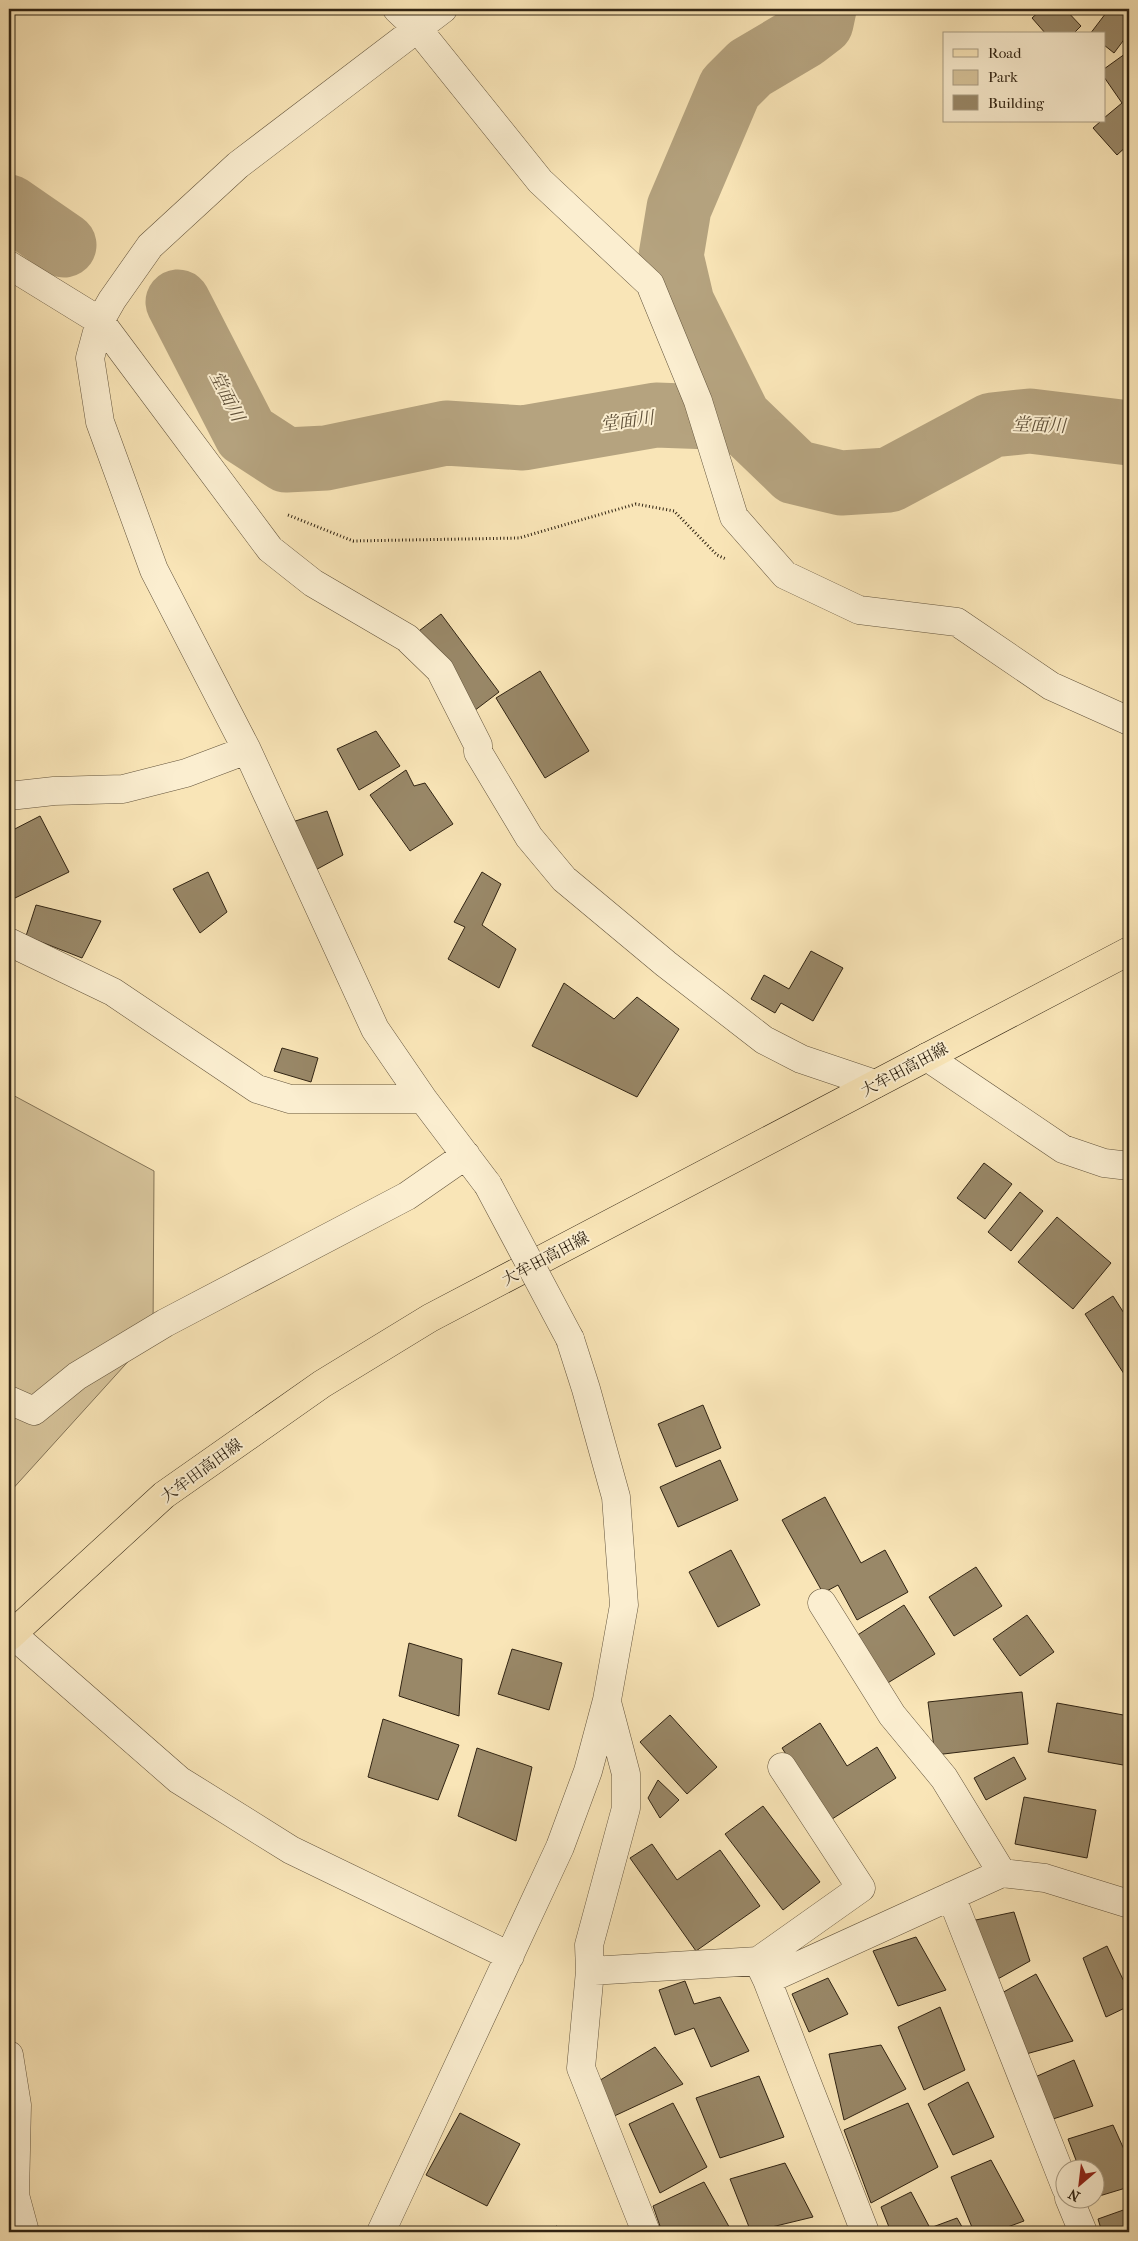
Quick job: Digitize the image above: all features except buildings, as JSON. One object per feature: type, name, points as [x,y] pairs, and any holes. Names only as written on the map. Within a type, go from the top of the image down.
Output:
[{"type":"main road","name":"大牟田高田線","points":[[10,1635],[164,1495],[322,1384],[430,1318],[1129,951]]},
{"type":"street","points":[[397,9],[417,28],[540,181],[650,284],[698,401],[734,517],[785,575],[859,610],[957,622],[1051,686],[1129,721]]},
{"type":"street","points":[[381,2232],[560,1847],[588,1770],[607,1700],[624,1605],[616,1496],[570,1339],[488,1185],[423,1099],[375,1029],[247,750],[154,570],[100,422],[90,358],[100,321],[112,300],[157,239],[238,166],[443,9]]},
{"type":"street","points":[[9,265],[100,321],[270,549],[313,584],[407,638],[440,670],[478,745],[478,752],[529,837],[564,880],[666,964],[764,1040],[801,1059],[875,1084]]},
{"type":"street","points":[[9,796],[54,791],[123,789],[186,773],[247,750]]},
{"type":"street","points":[[9,942],[113,992],[257,1088],[290,1099],[423,1099]]},
{"type":"street","points":[[927,1057],[1063,1150],[1104,1163],[1129,1166]]},
{"type":"street","points":[[9,1400],[34,1411],[77,1376],[165,1323],[407,1196],[466,1155]]},
{"type":"street","points":[[822,1603],[892,1715],[944,1778],[1002,1873]]},
{"type":"street","points":[[10,1635],[179,1780],[292,1850],[510,1956]]},
{"type":"street","points":[[607,1700],[626,1774],[626,1808],[589,1945],[590,1971],[581,2068],[646,2232]]},
{"type":"street","points":[[763,1970],[861,1888],[782,1767]]},
{"type":"street","points":[[590,1971],[763,1970],[951,1896],[1002,1873],[1045,1878],[1129,1904]]},
{"type":"street","points":[[951,1896],[1056,2163]]},
{"type":"street","points":[[763,1970],[865,2232]]},
{"type":"street","points":[[9,2055],[17,2105],[15,2195],[25,2232]]},
{"type":"street","points":[[1074,2208],[1083,2232]]},
{"type":"path","points":[[280,512],[353,541],[519,538],[636,504],[674,511],[717,555],[735,563]]},
{"type":"green space","points":[[9,1093],[154,1171],[153,1334],[9,1493]]},
{"type":"waterway","points":[[739,418],[682,303],[671,256],[679,208],[730,88],[750,68],[804,36],[821,23],[824,9]]},
{"type":"waterway","name":"堂面川","points":[[9,207],[64,245]]},
{"type":"waterway","name":"堂面川","points":[[178,302],[246,434],[286,460],[326,458],[446,433],[523,438],[656,415],[739,418],[795,472],[841,483],[889,480],[992,425],[1030,421],[1129,433]]}]
